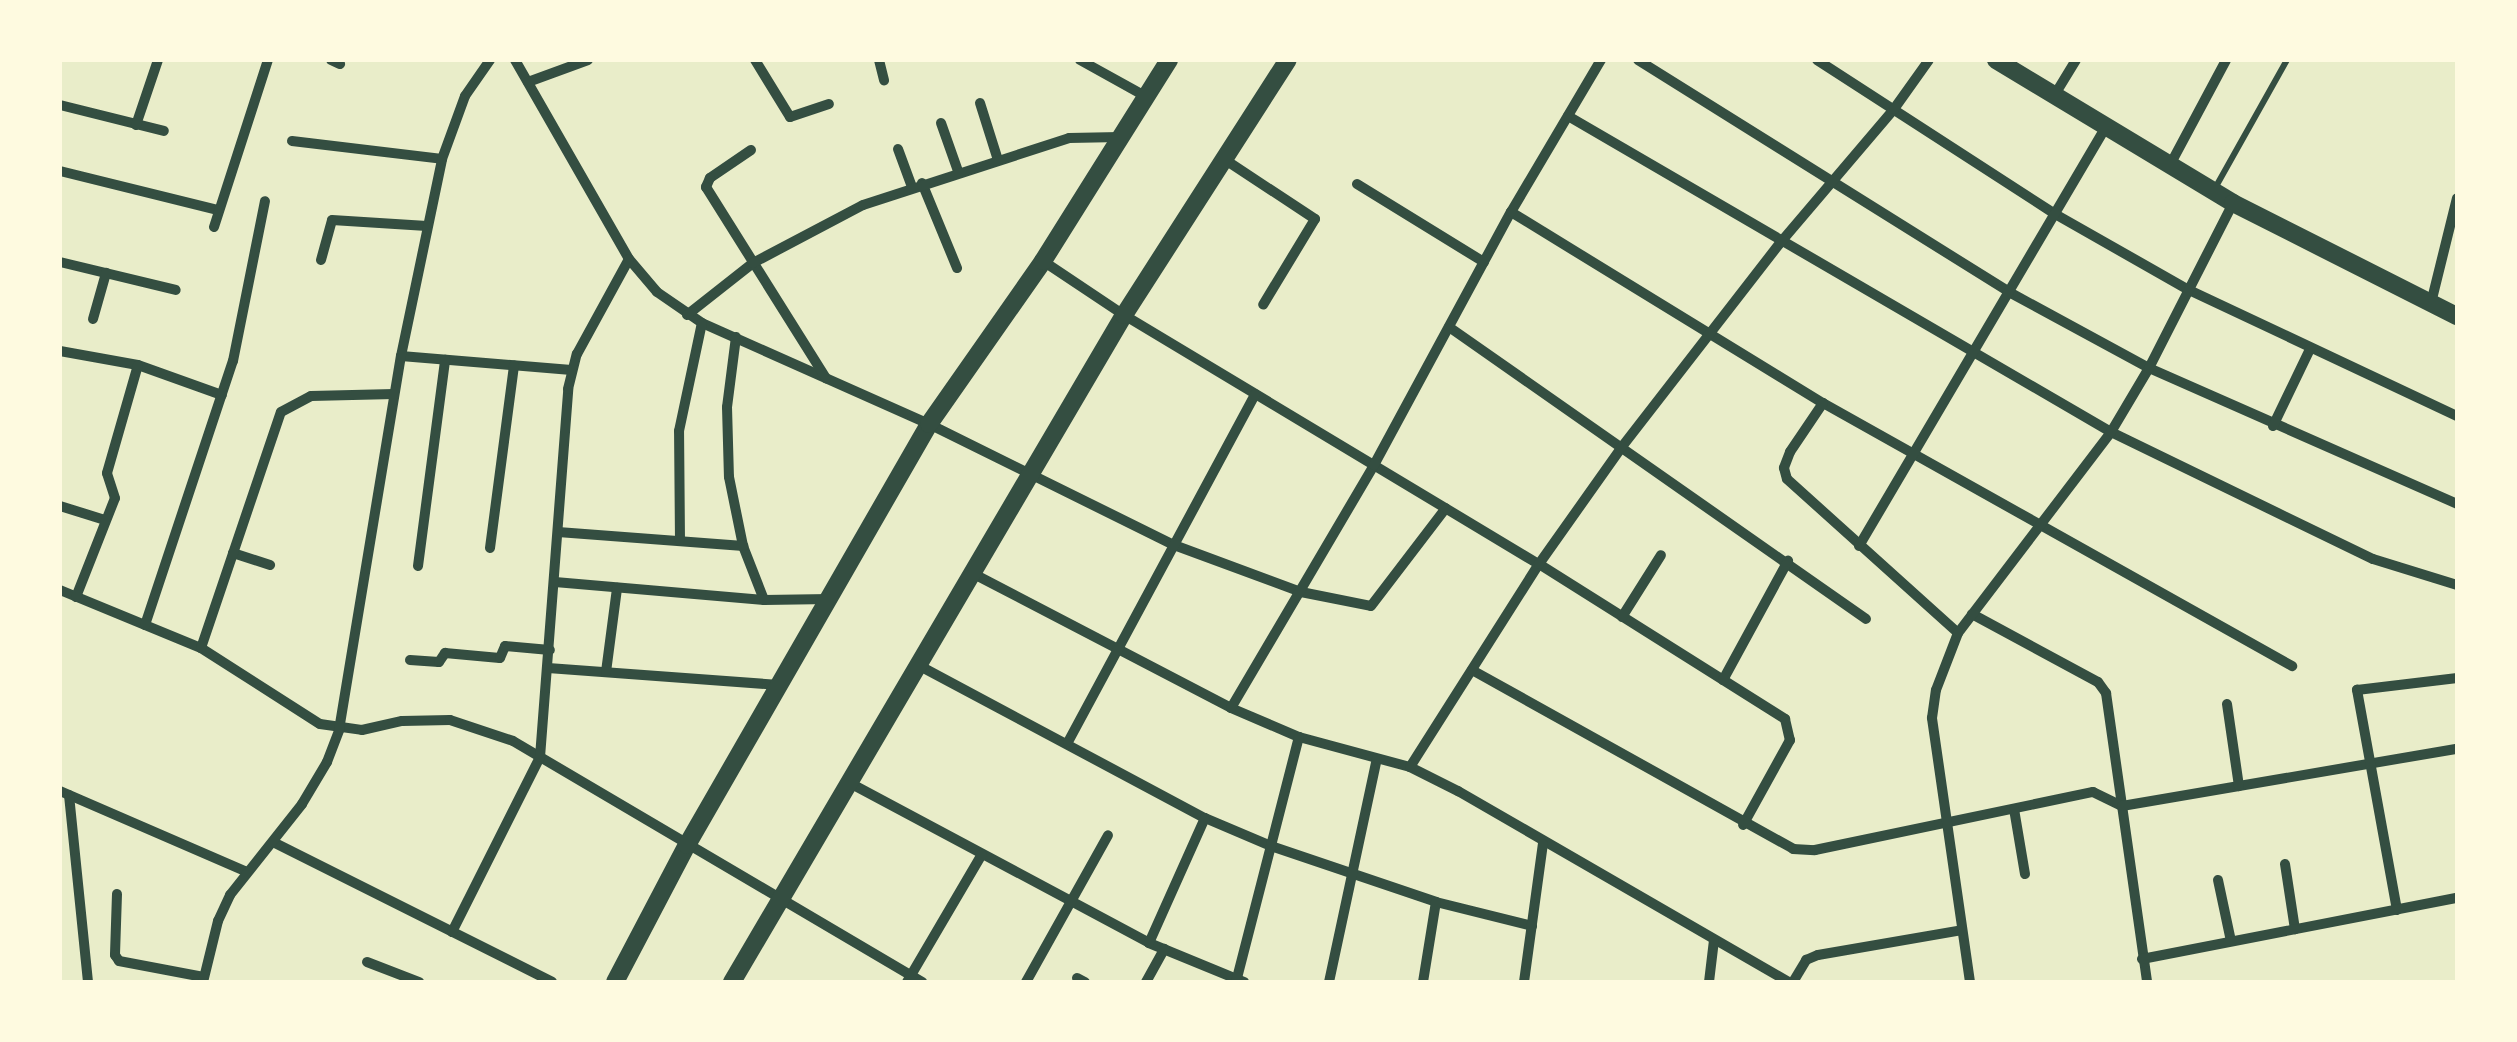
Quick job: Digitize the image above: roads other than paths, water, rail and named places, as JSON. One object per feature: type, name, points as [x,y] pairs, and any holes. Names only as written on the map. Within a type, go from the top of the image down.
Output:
[{"type":"street","points":[[136,124],[158,60]]},
{"type":"street","points":[[214,226],[268,60]]},
{"type":"street","points":[[117,894],[115,955],[119,961],[203,979],[218,922],[245,871],[273,842],[328,762],[339,730],[400,356],[442,158],[466,96],[490,60]]},
{"type":"street","points":[[515,60],[629,258],[657,292],[702,323],[929,424],[1174,544],[1301,592],[1364,607],[1376,602],[1446,508]]},
{"type":"street","points":[[549,73],[560,60]]},
{"type":"street","points":[[528,82],[588,60]]},
{"type":"street","points":[[755,60],[790,117],[830,104]]},
{"type":"street","points":[[879,60],[884,80]]},
{"type":"street","points":[[1080,60],[1145,96]]},
{"type":"street","points":[[615,982],[687,846],[929,424],[1043,260],[1168,60]]},
{"type":"street","points":[[732,982],[1124,315],[1288,60]]},
{"type":"street","points":[[1232,708],[1374,465],[1512,212],[1601,60]]},
{"type":"street","points":[[1638,60],[2009,292],[2149,368],[2457,504]]},
{"type":"street","points":[[1818,60],[2054,214],[2189,290],[2457,416]]},
{"type":"street","points":[[1410,768],[1539,564],[1621,448],[1780,243],[1894,110],[1929,60]]},
{"type":"street","points":[[1996,60],[2213,191],[2431,303],[2456,321]]},
{"type":"street","points":[[2054,97],[2076,60]]},
{"type":"street","points":[[2170,165],[2226,60]]},
{"type":"street","points":[[980,103],[998,160]]},
{"type":"street","points":[[60,106],[164,132]]},
{"type":"street","points":[[1568,116],[1780,243],[2111,432],[2374,560],[2457,586]]},
{"type":"street","points":[[941,123],[958,171]]},
{"type":"street","points":[[1859,546],[2105,128]]},
{"type":"street","points":[[687,315],[753,263],[807,231],[917,185],[1069,138],[1120,137]]},
{"type":"street","points":[[292,141],[442,158]]},
{"type":"street","points":[[898,149],[957,268]]},
{"type":"street","points":[[750,150],[710,178],[706,187],[827,378]]},
{"type":"street","points":[[1224,159],[1315,219],[1264,305]]},
{"type":"street","points":[[60,171],[218,210]]},
{"type":"street","points":[[1357,184],[1484,262]]},
{"type":"street","points":[[2431,303],[2457,198]]},
{"type":"street","points":[[145,625],[222,395],[265,202]]},
{"type":"street","points":[[1970,982],[1932,703],[1958,633],[2111,432],[2149,368],[2233,202]]},
{"type":"street","points":[[1512,212],[1823,402],[2038,527],[2292,666]]},
{"type":"street","points":[[321,260],[332,220],[427,226]]},
{"type":"street","points":[[452,932],[540,757],[571,370],[629,258]]},
{"type":"street","points":[[1043,260],[1124,315],[1539,564],[1785,719],[1791,729],[1790,740],[1744,824]]},
{"type":"street","points":[[60,262],[176,290]]},
{"type":"street","points":[[93,319],[106,273]]},
{"type":"street","points":[[680,541],[678,430],[702,323]]},
{"type":"street","points":[[1449,327],[1866,619]]},
{"type":"street","points":[[736,337],[726,442],[743,546],[764,600]]},
{"type":"street","points":[[2273,426],[2310,348]]},
{"type":"street","points":[[60,351],[138,365],[222,395]]},
{"type":"street","points":[[400,356],[571,370]]},
{"type":"street","points":[[418,566],[445,360]]},
{"type":"street","points":[[76,597],[115,495],[107,473],[138,365]]},
{"type":"street","points":[[490,548],[514,366]]},
{"type":"street","points":[[201,648],[276,422],[290,404],[311,396],[394,394]]},
{"type":"street","points":[[1068,742],[1254,394]]},
{"type":"street","points":[[1823,402],[1784,468],[1794,490],[1958,633]]},
{"type":"street","points":[[60,506],[106,520]]},
{"type":"street","points":[[558,532],[743,546]]},
{"type":"street","points":[[232,553],[270,565]]},
{"type":"street","points":[[1622,617],[1661,556]]},
{"type":"street","points":[[1723,680],[1788,561]]},
{"type":"street","points":[[972,572],[1232,708],[1298,737],[1410,768],[1492,809],[1543,844],[1791,982],[1806,960],[1818,954],[1962,930]]},
{"type":"street","points":[[555,582],[764,600],[830,599]]},
{"type":"street","points":[[606,672],[618,588]]},
{"type":"street","points":[[60,590],[201,648],[297,711],[339,730],[421,719],[450,720],[482,728],[540,757],[913,980],[982,854]]},
{"type":"street","points":[[1972,614],[2103,686],[2146,982]]},
{"type":"street","points":[[410,660],[438,662],[445,652],[500,658],[505,646],[550,650]]},
{"type":"street","points":[[918,666],[1068,742],[1205,818],[1271,846],[1436,902],[1532,926]]},
{"type":"street","points":[[548,668],[779,685]]},
{"type":"street","points":[[1472,670],[1793,849],[1815,850],[2093,792],[2122,806],[2457,748]]},
{"type":"street","points":[[2397,910],[2357,690],[2457,678]]},
{"type":"street","points":[[2227,704],[2240,786]]},
{"type":"street","points":[[848,782],[1150,943],[1239,981],[1298,737]]},
{"type":"street","points":[[1329,982],[1377,759]]},
{"type":"street","points":[[64,793],[245,871]]},
{"type":"street","points":[[64,793],[88,982]]},
{"type":"street","points":[[2014,809],[2025,874]]},
{"type":"street","points":[[1150,943],[1205,818]]},
{"type":"street","points":[[1026,982],[1108,835]]},
{"type":"street","points":[[273,842],[552,982]]},
{"type":"street","points":[[1524,982],[1543,844]]},
{"type":"street","points":[[2285,864],[2295,929]]},
{"type":"street","points":[[2218,880],[2231,942]]},
{"type":"street","points":[[2142,958],[2457,898]]},
{"type":"street","points":[[1423,982],[1436,902]]},
{"type":"street","points":[[1709,982],[1714,940]]},
{"type":"street","points":[[1146,982],[1164,949]]},
{"type":"street","points":[[367,962],[419,982]]},
{"type":"lane","points":[[2213,191],[2287,60]]}]
